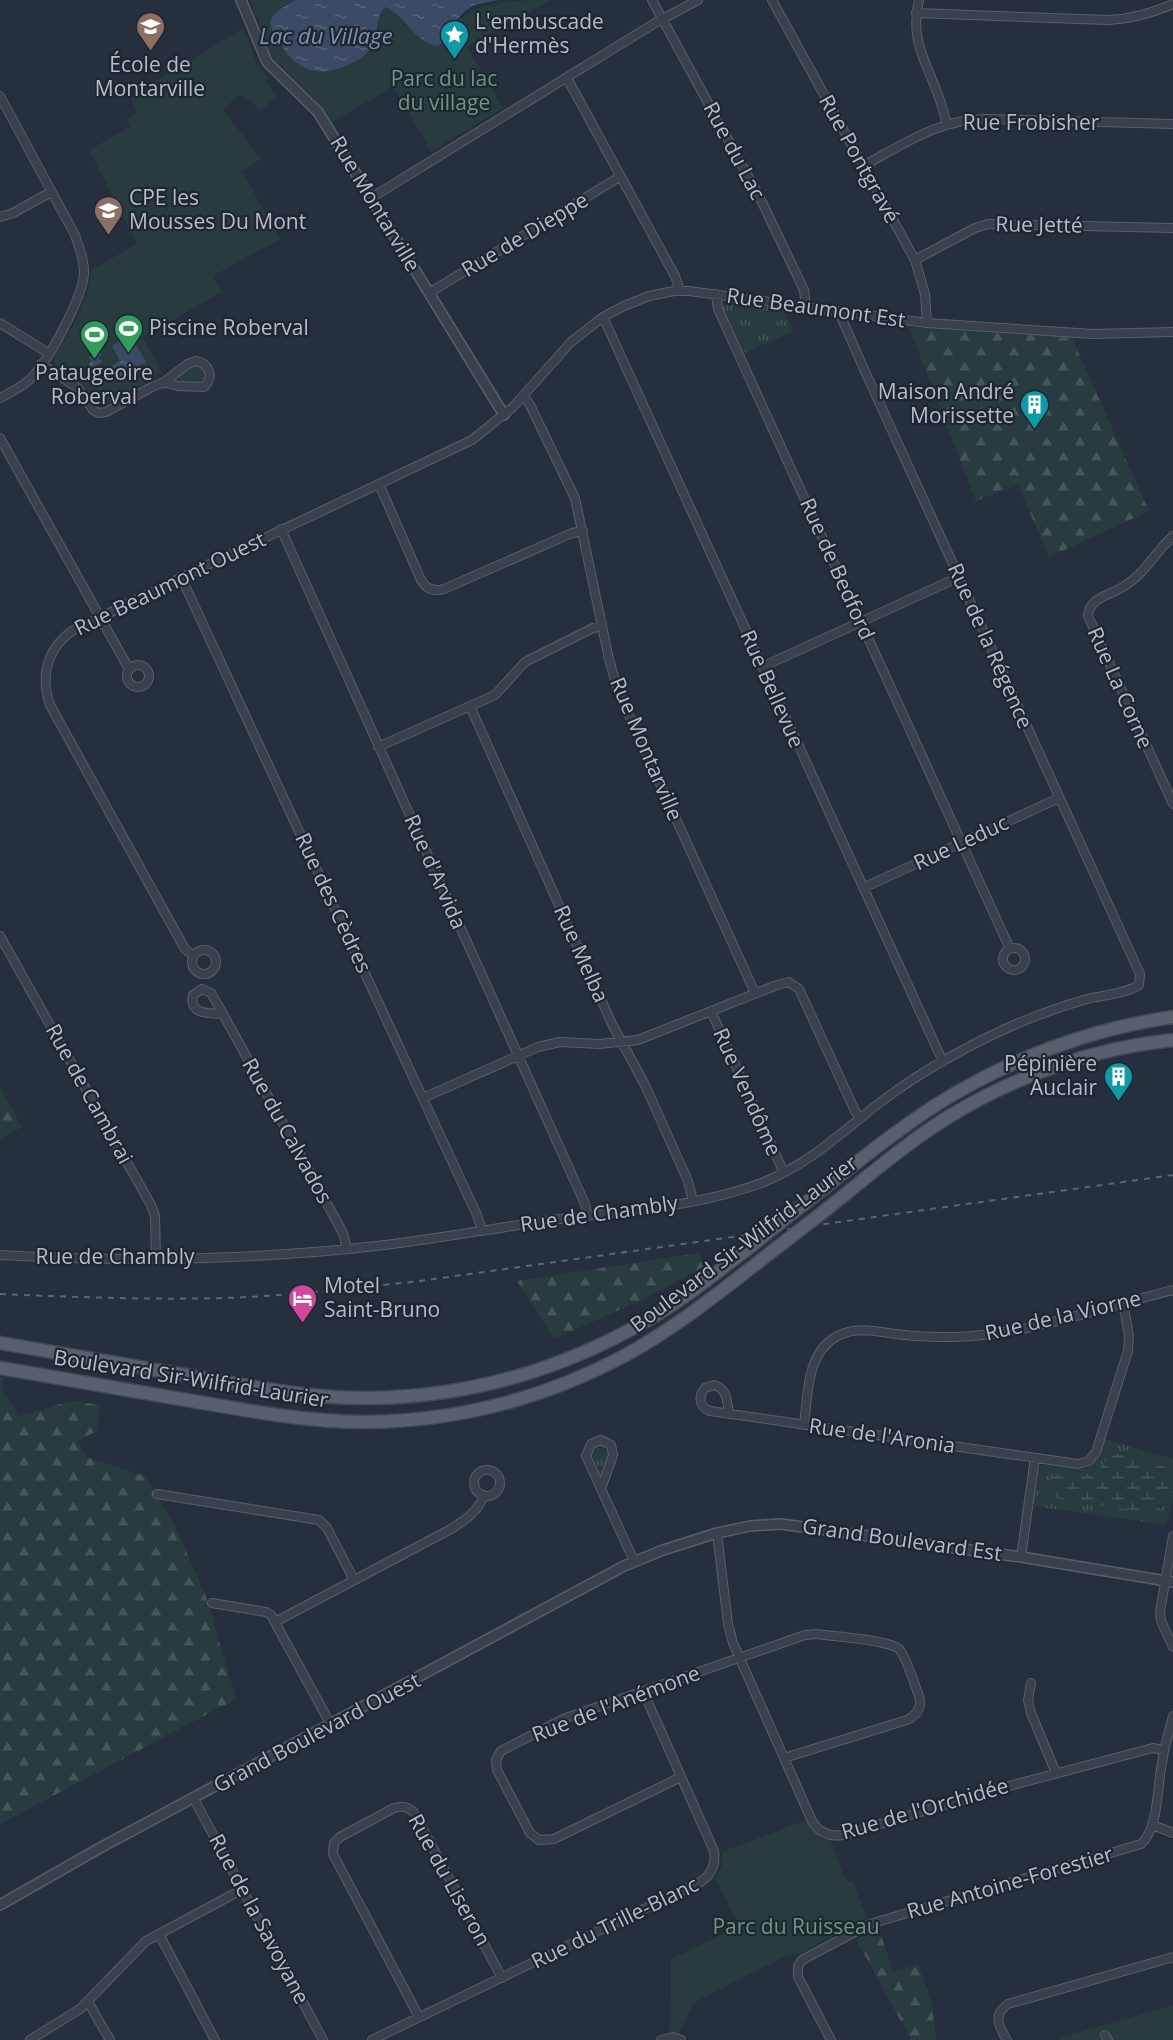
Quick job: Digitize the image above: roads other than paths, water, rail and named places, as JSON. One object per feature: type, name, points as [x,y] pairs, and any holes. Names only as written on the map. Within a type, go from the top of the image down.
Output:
[{"type":"main road","name":"Boulevard Sir-Wilfrid-Laurier","points":[[0,1343],[304,1395],[369,1398],[442,1393],[516,1377],[559,1363],[604,1344],[671,1306],[920,1116],[990,1074],[1068,1042],[1117,1028],[1173,1017]]},
{"type":"main road","name":"Boulevard Sir-Wilfrid-Laurier","points":[[0,1368],[225,1407],[315,1419],[393,1421],[463,1412],[540,1392],[614,1361],[679,1322],[914,1140],[950,1116],[1034,1074],[1086,1057],[1173,1040]]},
{"type":"street","name":"Rue Montarville","points":[[242,0],[267,62],[318,112],[504,415]]},
{"type":"street","name":"Rue du Lac","points":[[652,0],[760,200],[804,290],[806,306]]},
{"type":"street","points":[[371,198],[662,19],[698,0]]},
{"type":"street","name":"Rue Pontgravé","points":[[771,0],[915,260],[925,294],[927,323]]},
{"type":"street","points":[[919,0],[915,29],[919,50],[938,94],[947,124]]},
{"type":"street","points":[[916,13],[1108,20],[1130,19],[1173,4]]},
{"type":"street","points":[[567,78],[675,276],[680,291]]},
{"type":"street","points":[[0,96],[75,235],[83,259],[84,274],[73,312],[48,353],[28,381],[0,398]]},
{"type":"street","name":"Rue Frobisher","points":[[863,166],[925,132],[947,124],[988,119],[1173,124]]},
{"type":"street","name":"Rue de Dieppe","points":[[429,293],[621,176]]},
{"type":"street","points":[[0,217],[13,213],[51,192]]},
{"type":"street","name":"Rue Jetté","points":[[915,260],[975,228],[988,224],[1173,228]]},
{"type":"street","name":"Rue Beaumont Est","points":[[504,415],[524,397],[572,342],[603,317],[640,299],[680,291],[927,323],[1093,334],[1173,332]]},
{"type":"street","name":"Rue de Bedford","points":[[716,294],[718,309],[1010,949]]},
{"type":"street","name":"Rue de la Régence","points":[[842,311],[845,326],[1140,974],[1141,981]]},
{"type":"street","name":"Rue Bellevue","points":[[603,317],[943,1062]]},
{"type":"street","points":[[0,323],[48,353]]},
{"type":"street","points":[[41,363],[78,387],[91,408],[102,413],[164,382],[192,362],[201,362],[210,371],[207,384],[200,388],[164,382]]},
{"type":"street","name":"Rue Montarville","points":[[524,397],[571,485],[618,691],[754,993]]},
{"type":"street","name":"Rue Beaumont Ouest","points":[[194,956],[185,949],[53,710],[45,685],[46,669],[56,646],[72,631],[100,617],[466,443],[504,415]]},
{"type":"street","points":[[0,438],[129,669]]},
{"type":"street","points":[[379,484],[422,582],[433,590],[444,589],[572,533],[583,531]]},
{"type":"street","name":"Rue d'Arvida","points":[[281,530],[585,1204],[587,1215]]},
{"type":"street","points":[[1171,538],[1173,550]]},
{"type":"street","name":"Rue La Corne","points":[[1171,538],[1140,576],[1123,588],[1094,602],[1089,608],[1088,616],[1173,804]]},
{"type":"street","name":"Rue des Cèdres","points":[[181,577],[482,1230]]},
{"type":"street","points":[[762,667],[959,578]]},
{"type":"street","points":[[378,747],[498,693],[525,662],[593,628],[602,626]]},
{"type":"street","name":"Rue Melba","points":[[470,706],[612,1024],[645,1085],[688,1181],[693,1201]]},
{"type":"street","name":"Rue Leduc","points":[[863,888],[1059,798]]},
{"type":"street","name":"Rue de Cambrai","points":[[0,936],[151,1205],[155,1221],[156,1258]]},
{"type":"street","name":"Rue de Chambly","points":[[0,1255],[156,1258],[347,1249],[693,1201],[730,1193],[784,1173],[821,1151],[892,1094],[985,1039],[1029,1019],[1086,999],[1135,987],[1141,981]]},
{"type":"street","points":[[423,1098],[517,1055],[560,1042],[592,1044],[638,1040],[784,982],[797,987],[855,1111],[861,1119]]},
{"type":"street","name":"Rue Vendôme","points":[[711,1011],[784,1173]]},
{"type":"street","name":"Rue du Calvados","points":[[223,1014],[343,1233],[347,1249]]},
{"type":"street","name":"Rue de la Viorne","points":[[804,1425],[816,1359],[828,1343],[844,1333],[864,1330],[921,1336],[980,1335],[1026,1328],[1173,1290]]},
{"type":"street","name":"Rue de l'Aronia","points":[[729,1414],[1081,1464],[1089,1461],[1095,1455],[1128,1347],[1129,1336],[1123,1302]]},
{"type":"street","points":[[602,1489],[614,1452],[611,1445],[601,1440],[591,1444],[586,1456],[634,1561]]},
{"type":"street","points":[[1021,1557],[1035,1458]]},
{"type":"street","points":[[157,1494],[316,1519],[327,1528],[354,1580]]},
{"type":"street","points":[[275,1622],[458,1525],[477,1510],[484,1495]]},
{"type":"street","name":"Grand Boulevard Est","points":[[634,1561],[717,1533],[759,1525],[794,1525],[1021,1557],[1169,1582]]},
{"type":"street","name":"Rue de l'Orchidée","points":[[717,1533],[728,1624],[740,1657],[813,1824],[820,1831],[833,1836],[844,1834],[1056,1773],[1153,1748],[1164,1750]]},
{"type":"street","points":[[1173,1536],[1169,1582],[1160,1615],[1173,1647]]},
{"type":"street","name":"Grand Boulevard Ouest","points":[[0,1905],[56,1872],[634,1561]]},
{"type":"street","points":[[212,1603],[266,1612],[275,1622],[331,1725]]},
{"type":"street","name":"Rue de l'Anémone","points":[[681,1777],[554,1839],[545,1840],[537,1839],[530,1833],[497,1770],[496,1757],[501,1751],[563,1719],[810,1634],[891,1645],[898,1649],[903,1655],[920,1698],[920,1707],[913,1717],[784,1758]]},
{"type":"street","points":[[1031,1683],[1028,1700],[1030,1713],[1056,1773]]},
{"type":"street","name":"Rue du Trille-Blanc","points":[[372,2040],[700,1882],[708,1876],[714,1864],[714,1851],[643,1690]]},
{"type":"street","points":[[1173,1716],[1164,1750],[1153,1825],[1173,1833]]},
{"type":"street","name":"Rue de la Savoyane","points":[[194,1799],[323,2040]]},
{"type":"street","name":"Rue du Liseron","points":[[419,2017],[333,1854],[333,1846],[340,1837],[394,1808],[405,1807],[416,1816],[502,1978]]},
{"type":"street","name":"Rue Antoine-Forestier","points":[[831,2040],[798,1977],[798,1966],[804,1958],[870,1923],[1137,1847],[1148,1838],[1153,1825]]},
{"type":"street","points":[[30,2040],[88,2002],[141,1945],[243,1889]]},
{"type":"street","points":[[159,1934],[215,2040]]},
{"type":"street","points":[[1007,2040],[999,2026],[998,2018],[1001,2009],[1008,2004],[1173,1957]]},
{"type":"street","points":[[88,2002],[110,2040]]},
{"type":"street","points":[[661,2040],[670,2037],[681,2040]]},
{"type":"water","name":"Lac du Village","points":[[295,0],[499,0],[474,5],[465,11],[454,23],[449,40],[436,46],[421,39],[397,15],[385,7],[379,17],[374,42],[367,53],[342,68],[318,71],[307,69],[287,54],[272,28],[271,20],[275,14]]},
{"type":"water","name":"Piscine Roberval","points":[[130,335],[146,362],[114,381],[107,369],[120,361],[112,346]]},
{"type":"water","name":"Pataugeoire Roberval","points":[[99,350],[102,355],[98,358],[103,362],[91,368],[89,357]]},
{"type":"railway","points":[[0,1294],[196,1299],[347,1289],[420,1281],[1173,1175]]},
{"type":"place","name":"École de Montarville","points":[[150,52]]},
{"type":"place","name":"L'embuscade d'Hermès","points":[[454,60]]},
{"type":"place","name":"CPE les Mousses Du Mont","points":[[108,236]]},
{"type":"place","name":"Piscine Roberval","points":[[128,354]]},
{"type":"place","name":"Pataugeoire Roberval","points":[[94,360]]},
{"type":"place","name":"Maison André Morissette","points":[[1035,430]]},
{"type":"place","name":"Pépinière Auclair","points":[[1118,1102]]},
{"type":"place","name":"Motel Saint-Bruno","points":[[303,1324]]},
{"type":"park label","name":"Parc du lac du village","points":[[444,91]]},
{"type":"park label","name":"Parc du Ruisseau","points":[[796,1927]]}]
